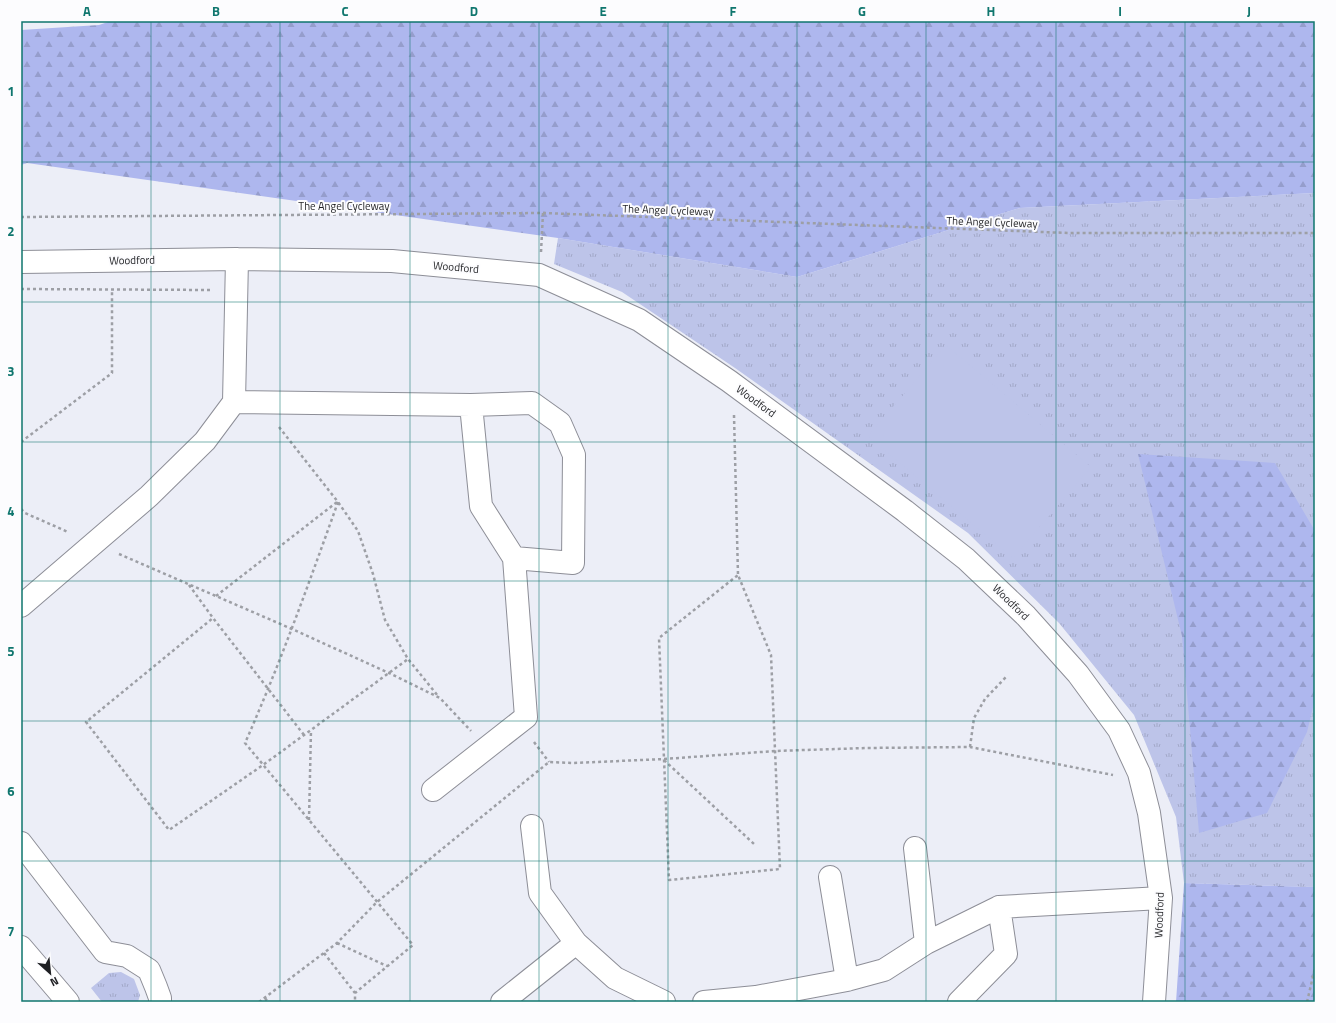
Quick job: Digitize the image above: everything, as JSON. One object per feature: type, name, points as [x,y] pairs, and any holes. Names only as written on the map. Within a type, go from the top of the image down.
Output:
[{"type":"street","name":"Woodford","points":[[21,262],[237,259],[392,261],[539,275],[639,320],[733,384],[912,516],[966,559],[1026,616],[1078,674],[1119,730],[1139,773],[1149,813],[1161,898],[1154,1002]]},
{"type":"street","points":[[21,606],[149,496],[204,441],[234,402],[237,259]]},
{"type":"street","points":[[234,402],[471,405],[532,403],[560,423],[574,455],[573,563],[514,558]]},
{"type":"street","points":[[432,790],[526,717],[514,558],[481,506],[471,405]]},
{"type":"street","points":[[532,826],[540,893],[576,943],[615,978],[664,1002]]},
{"type":"street","points":[[21,843],[105,952],[127,956],[149,970],[160,998],[160,1002]]},
{"type":"street","points":[[915,848],[926,942]]},
{"type":"street","points":[[830,877],[847,980]]},
{"type":"street","points":[[704,1002],[756,997],[847,980],[884,970],[926,942],[999,907],[1161,898]]},
{"type":"street","points":[[959,1002],[1006,954],[999,907]]},
{"type":"street","points":[[502,1002],[576,943]]},
{"type":"street","points":[[21,947],[68,1002]]},
{"type":"path","name":"The Angel Cycleway","points":[[21,217],[543,213],[1069,233],[1315,233]]},
{"type":"path","points":[[539,275],[543,213]]},
{"type":"path","points":[[21,289],[236,290]]},
{"type":"path","points":[[21,442],[112,373],[112,290]]},
{"type":"path","points":[[733,384],[738,575],[771,655],[780,869],[669,880],[659,638],[738,575]]},
{"type":"path","points":[[261,402],[338,502],[358,531],[373,574],[385,620],[408,659],[440,698],[486,747]]},
{"type":"path","points":[[216,596],[338,502]]},
{"type":"path","points":[[338,502],[269,689],[245,743],[413,945],[355,993]]},
{"type":"path","points":[[21,509],[25,513],[94,544],[188,583],[292,629],[440,698]]},
{"type":"path","points":[[188,583],[213,618],[304,735]]},
{"type":"path","points":[[213,618],[86,722],[169,830],[263,766],[408,659]]},
{"type":"path","points":[[970,746],[974,718],[985,699],[1006,677]]},
{"type":"path","points":[[309,821],[311,730]]},
{"type":"path","points":[[259,1002],[337,943],[377,902],[549,762],[574,763],[664,760],[775,751],[970,746],[1141,780]]},
{"type":"path","points":[[664,760],[754,844]]},
{"type":"path","points":[[337,943],[387,966]]},
{"type":"path","points":[[324,953],[355,993],[355,1002]]},
{"type":"path","points":[[1307,1002],[1315,968]]},
{"type":"path","points":[[265,998],[268,1002]]},
{"type":"green space","points":[[111,21],[1315,21],[1315,193],[1020,208],[797,277],[558,238],[27,163],[21,165],[21,30],[99,25]]},
{"type":"green space","points":[[1315,193],[1315,887],[1184,883],[1176,817],[1134,715],[1059,623],[968,533],[735,368],[622,292],[554,264],[558,238],[797,277],[1020,208]]},
{"type":"green space","points":[[946,345],[1091,467],[1013,558],[868,436]]},
{"type":"green space","points":[[1138,454],[1275,463],[1315,531],[1315,699],[1307,732],[1267,813],[1199,833],[1182,636]]},
{"type":"green space","points":[[1184,883],[1315,887],[1315,1002],[1176,1002]]},
{"type":"green space","points":[[121,972],[134,979],[140,995],[138,1002],[102,1002],[91,988],[109,973]]}]
